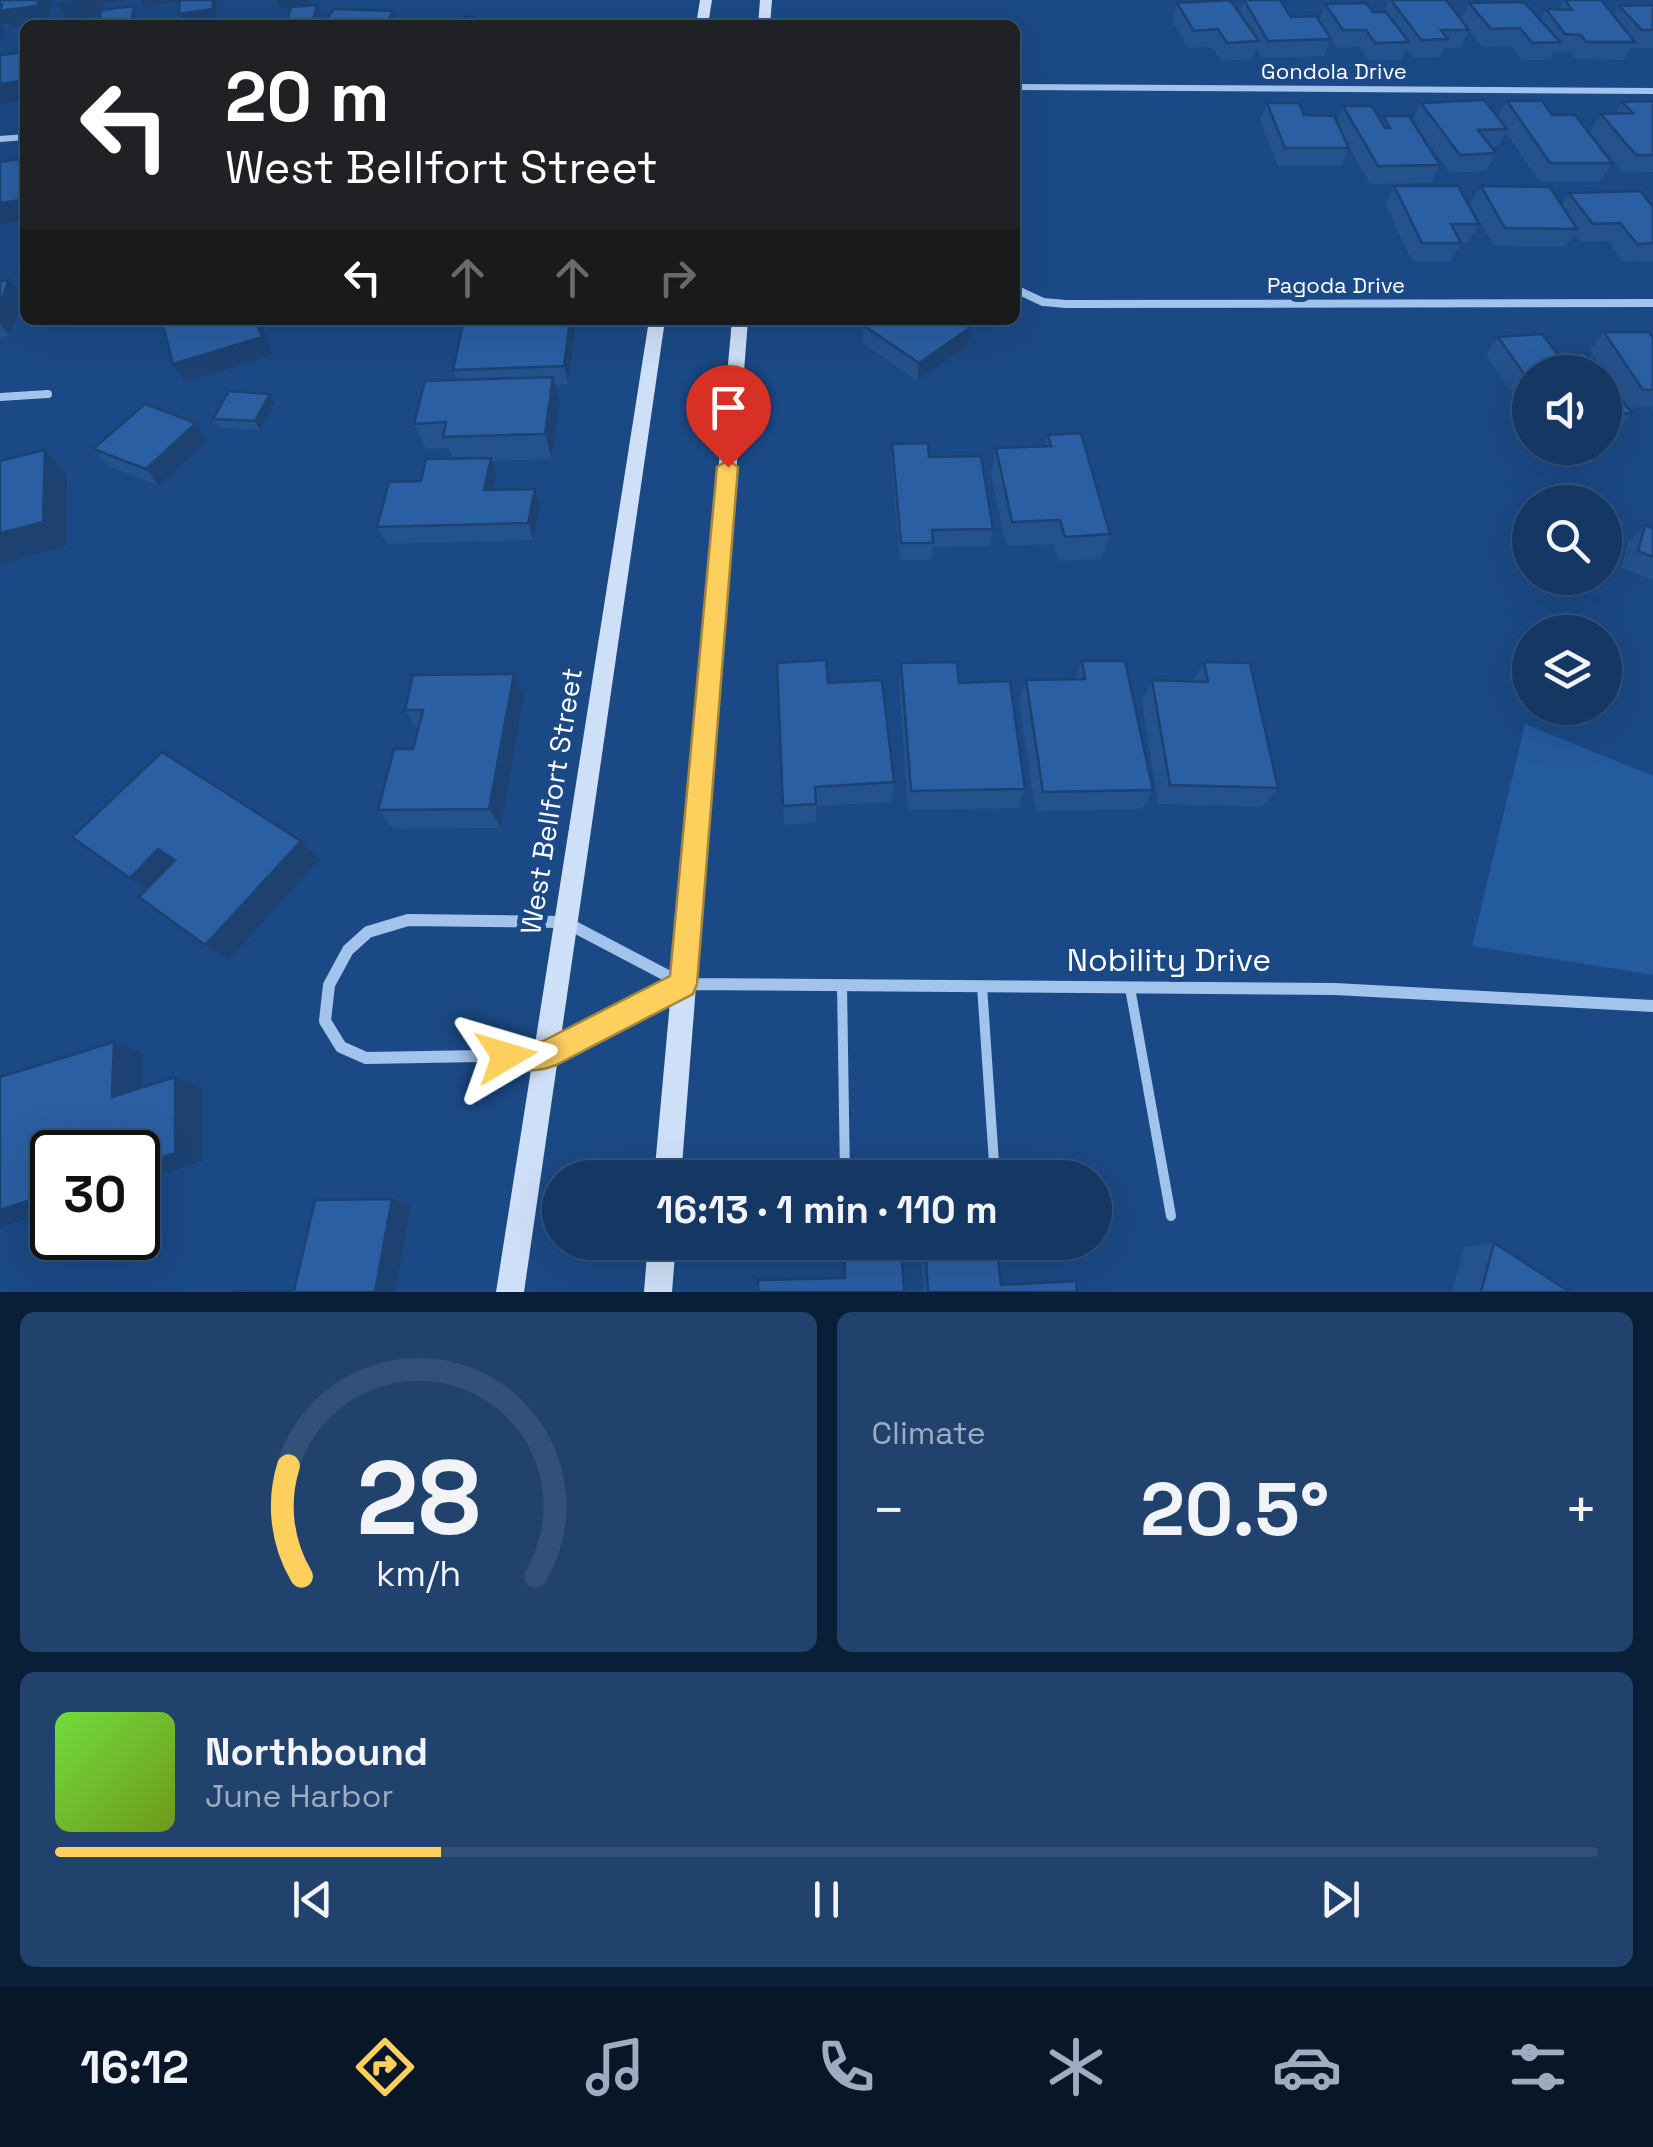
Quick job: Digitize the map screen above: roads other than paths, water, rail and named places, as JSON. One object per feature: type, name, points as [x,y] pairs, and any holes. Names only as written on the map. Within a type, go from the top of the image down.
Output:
[{"type":"main road","name":"West Bellfort Street","points":[[510,1292],[656,325]]},
{"type":"main road","points":[[668,1160],[740,325]]},
{"type":"main road","points":[[658,1292],[661,1260]]},
{"type":"street","name":"Gondola Drive","points":[[1020,87],[1653,91]]},
{"type":"street","name":"Pagoda Drive","points":[[1020,293],[1043,302],[1066,304],[1653,303]]},
{"type":"street","points":[[0,398],[48,394]]},
{"type":"street","name":"Nobility Drive","points":[[683,984],[546,1055],[366,1058],[341,1047],[325,1021],[329,985],[348,950],[368,932],[408,920],[565,922],[683,984],[1335,989],[1611,1000],[1653,1006]]},
{"type":"lane","points":[[842,986],[845,1160]]},
{"type":"lane","points":[[982,986],[994,1160]]},
{"type":"lane","points":[[1130,988],[1171,1216]]}]
